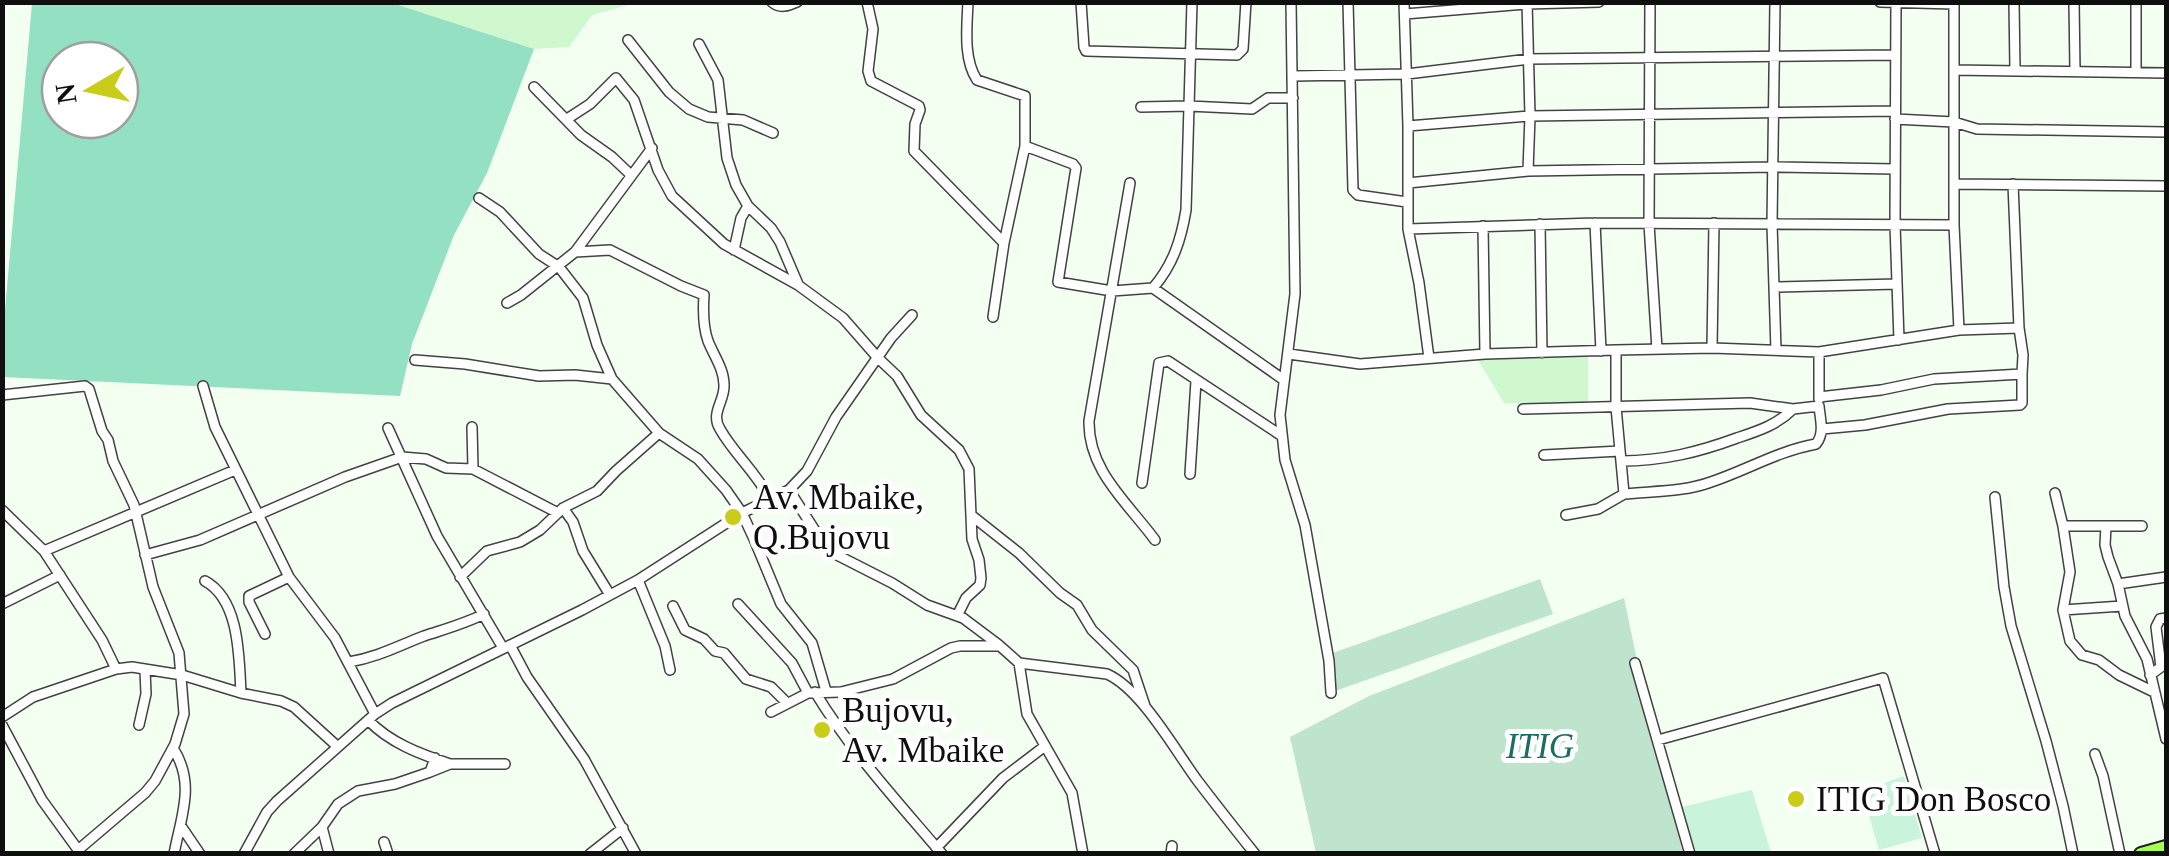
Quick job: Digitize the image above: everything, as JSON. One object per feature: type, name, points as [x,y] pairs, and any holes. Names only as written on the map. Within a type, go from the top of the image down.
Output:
[{"type":"highway","points":[[2141,854],[2166,847]]},
{"type":"street","points":[[772,2],[785,7],[797,2]]},
{"type":"street","points":[[867,2],[873,29],[868,71],[871,81],[919,106],[914,151],[1004,244]]},
{"type":"street","points":[[968,2],[970,68],[977,80],[1026,96],[1025,146],[993,317]]},
{"type":"street","points":[[1081,2],[1086,51],[1240,54],[1246,2]]},
{"type":"street","points":[[1153,288],[1165,274],[1183,232],[1186,210],[1192,2]]},
{"type":"street","points":[[1291,2],[1295,294],[1280,415],[1288,472],[1305,525],[1332,693]]},
{"type":"street","points":[[1348,2],[1353,190],[1407,202]]},
{"type":"street","points":[[1428,358],[1408,229],[1404,8],[1599,2]]},
{"type":"street","points":[[1650,2],[1649,224],[1656,350]]},
{"type":"street","points":[[1775,2],[1772,224],[1776,350]]},
{"type":"street","points":[[1880,2],[1954,3],[1954,225],[1959,330]]},
{"type":"street","points":[[2014,2],[2015,70]]},
{"type":"street","points":[[2074,2],[2075,72]]},
{"type":"street","points":[[2136,2],[2136,72]]},
{"type":"street","points":[[1527,3],[1528,172]]},
{"type":"street","points":[[1896,3],[1899,340]]},
{"type":"street","points":[[628,40],[682,104],[702,116],[743,120],[773,132]]},
{"type":"street","points":[[699,44],[718,80],[730,167],[748,206],[771,228],[784,250],[798,285]]},
{"type":"street","points":[[1293,76],[1407,74],[1529,60],[1896,55]]},
{"type":"street","points":[[1954,70],[2166,73]]},
{"type":"street","points":[[567,119],[590,104],[616,78],[634,100],[658,170],[672,196],[734,250],[798,285],[844,318],[897,376],[921,415],[958,450],[969,469],[972,485],[972,539],[981,578],[957,616]]},
{"type":"street","points":[[534,87],[589,142],[631,174]]},
{"type":"street","points":[[1141,108],[1252,110],[1268,98],[1293,98]]},
{"type":"street","points":[[1408,126],[1530,116],[1774,113],[1895,115],[1977,128],[2166,132]]},
{"type":"street","points":[[1025,146],[1076,168],[1058,282],[1112,291],[1153,288],[1284,380]]},
{"type":"street","points":[[507,303],[575,252],[652,148]]},
{"type":"street","points":[[1408,183],[1528,172],[1649,168],[1895,169]]},
{"type":"street","points":[[1130,184],[1089,438],[1092,451],[1116,492],[1155,540]]},
{"type":"street","points":[[1954,184],[2166,186]]},
{"type":"street","points":[[1822,430],[1948,409],[2022,404],[2023,355],[2012,184]]},
{"type":"street","points":[[479,198],[500,212],[539,254],[559,267],[583,298],[612,380],[659,433],[698,459],[717,478],[742,513],[781,604],[812,643],[826,691]]},
{"type":"street","points":[[734,250],[742,214],[748,206]]},
{"type":"street","points":[[1408,229],[1595,223],[1954,225]]},
{"type":"street","points":[[1595,223],[1600,351]]},
{"type":"street","points":[[1712,348],[1714,223]]},
{"type":"street","points":[[1540,224],[1542,353]]},
{"type":"street","points":[[1484,226],[1485,354]]},
{"type":"street","points":[[592,232],[610,250],[704,295],[705,331],[724,382],[716,410],[718,427],[750,466],[770,499]]},
{"type":"street","points":[[575,252],[610,250]]},
{"type":"street","points":[[1774,287],[1897,284]]},
{"type":"street","points":[[244,854],[267,812],[392,703],[638,580],[742,513],[789,490],[802,478],[836,417],[912,315]]},
{"type":"street","points":[[1289,354],[1360,364],[1485,354],[1616,350],[1818,352],[1959,330],[2019,328]]},
{"type":"street","points":[[1616,350],[1616,407],[1624,494]]},
{"type":"street","points":[[1566,515],[1598,509],[1624,494],[1714,482],[1783,452],[1816,444],[1822,430],[1818,352]]},
{"type":"street","points":[[415,360],[539,376],[612,380]]},
{"type":"street","points":[[1142,484],[1160,363],[1168,360],[1282,436]]},
{"type":"street","points":[[1523,409],[1750,403],[1793,410],[1934,379],[2022,374]]},
{"type":"street","points":[[1190,474],[1196,380]]},
{"type":"street","points":[[2,395],[85,386],[89,389],[113,461],[134,506],[153,588],[179,653],[182,675],[184,714],[173,748],[144,794],[79,852],[42,800],[2,721],[33,697],[116,669],[132,667],[182,675],[282,701],[338,747]]},
{"type":"street","points":[[203,386],[215,427],[289,577],[350,662],[382,734],[450,764],[505,764]]},
{"type":"street","points":[[1544,456],[1621,456],[1650,462],[1681,457],[1769,427],[1793,410]]},
{"type":"street","points":[[472,427],[473,469]]},
{"type":"street","points":[[388,428],[460,577],[584,759],[636,854]]},
{"type":"street","points":[[460,577],[488,551],[520,542],[540,530],[560,510],[597,491],[659,433]]},
{"type":"street","points":[[146,555],[200,540],[358,471],[402,456],[426,459],[446,468],[473,469],[560,510],[571,518],[582,551],[610,595]]},
{"type":"street","points":[[44,551],[235,470]]},
{"type":"street","points":[[789,490],[833,552],[927,605],[957,616],[1019,663],[1115,678],[1146,708],[1255,854]]},
{"type":"street","points":[[2056,493],[2070,575],[2063,610],[2070,641],[2078,652],[2154,692]]},
{"type":"street","points":[[1995,497],[2011,626],[2046,742],[2072,854]]},
{"type":"street","points":[[2,510],[44,551],[102,640],[116,669]]},
{"type":"street","points":[[970,514],[1077,605],[1092,630],[1132,670],[1146,708]]},
{"type":"street","points":[[2064,526],[2142,526]]},
{"type":"street","points":[[2106,526],[2105,545],[2122,606],[2147,659],[2166,735]]},
{"type":"street","points":[[2,604],[60,575]]},
{"type":"street","points":[[264,634],[249,596],[289,577]]},
{"type":"street","points":[[2118,584],[2166,577]]},
{"type":"street","points":[[205,580],[215,586],[231,616],[241,693]]},
{"type":"street","points":[[638,580],[665,646],[670,670]]},
{"type":"street","points":[[738,604],[792,663],[939,850],[1003,778],[1045,746]]},
{"type":"street","points":[[673,606],[687,632],[707,641],[746,678],[770,687],[787,702]]},
{"type":"street","points":[[2063,610],[2122,606]]},
{"type":"street","points":[[350,662],[382,655],[484,614]]},
{"type":"street","points":[[2150,674],[2161,666],[2156,626],[2166,618]]},
{"type":"street","points":[[771,712],[811,692],[841,692],[893,678],[951,648],[1000,646]]},
{"type":"street","points":[[1019,663],[1027,714],[1072,793],[1083,854]]},
{"type":"street","points":[[1635,663],[1690,854]]},
{"type":"street","points":[[138,725],[146,694],[145,670]]},
{"type":"street","points":[[1658,740],[1883,678],[1935,854]]},
{"type":"street","points":[[173,748],[187,785],[174,854]]},
{"type":"street","points":[[2095,754],[2104,776],[2120,854]]},
{"type":"street","points":[[430,772],[435,758]]},
{"type":"street","points":[[294,854],[322,827],[338,804],[358,791],[396,784],[450,764]]},
{"type":"street","points":[[182,826],[200,854]]},
{"type":"street","points":[[322,827],[330,854]]},
{"type":"street","points":[[590,854],[622,828]]},
{"type":"street","points":[[384,842],[388,854]]},
{"type":"green space","points":[[32,3],[392,3],[534,49],[487,173],[454,235],[412,344],[400,396],[3,377],[3,333]]},
{"type":"green space","points":[[392,3],[635,3],[592,15],[569,47],[534,49]]},
{"type":"green space","points":[[1588,356],[1588,403],[1504,403],[1478,360]]},
{"type":"green space","points":[[1540,579],[1553,614],[1335,691],[1330,654]]},
{"type":"green space","name":"ITIG","points":[[1624,598],[1683,853],[1316,853],[1290,737],[1369,696]]},
{"type":"green space","points":[[1904,776],[1922,838],[1879,850],[1862,791]]},
{"type":"green space","points":[[1752,790],[1771,853],[1696,853],[1682,807]]},
{"type":"place","name":"Av. Mbaike, Q.Bujovu","points":[[733,517]]},
{"type":"place","name":"Bujovu, Av. Mbaike","points":[[822,730]]},
{"type":"place","name":"ITIG Don Bosco","points":[[1796,799]]}]
